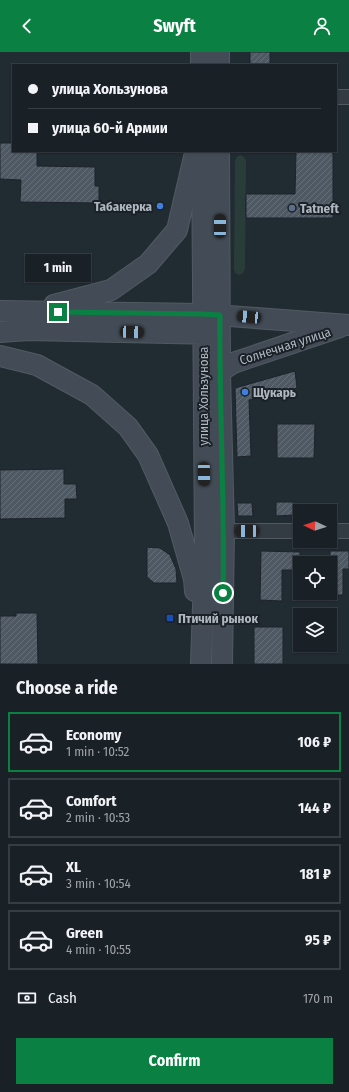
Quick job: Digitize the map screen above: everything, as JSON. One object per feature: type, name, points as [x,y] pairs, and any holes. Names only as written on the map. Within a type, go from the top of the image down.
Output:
[{"type":"main road","points":[[201,52],[201,64]]},
{"type":"main road","points":[[219,52],[219,64]]},
{"type":"main road","points":[[28,312],[111,290],[148,264],[177,230],[195,152]]},
{"type":"main road","name":"улица Хользунова","points":[[202,152],[211,324],[220,373],[224,531],[222,664]]},
{"type":"main road","name":"улица Хользунова","points":[[201,664],[205,548],[202,384],[211,324],[219,152]]},
{"type":"main road","points":[[0,311],[211,324]]},
{"type":"main road","points":[[0,332],[211,324]]},
{"type":"main road","name":"Солнечная улица","points":[[211,324],[349,325]]},
{"type":"main road","name":"Солнечная улица","points":[[202,384],[234,362],[349,325]]},
{"type":"main road","points":[[0,356],[37,365],[92,394],[128,427],[148,455],[178,523],[194,578],[201,664]]},
{"type":"street","points":[[337,97],[349,97]]},
{"type":"street","points":[[224,531],[293,531]]},
{"type":"street","points":[[337,531],[349,531]]},
{"type":"green space","points":[[240,155],[244,157],[246,161],[245,269],[243,273],[239,275],[235,273],[234,269],[235,161]]},
{"type":"building","points":[[250,52],[270,52],[270,64],[250,64]]},
{"type":"building","points":[[0,143],[12,143],[12,152],[37,152],[37,166],[95,167],[95,186],[99,186],[99,203],[20,202],[21,180],[0,179]]},
{"type":"building","points":[[296,152],[333,152],[333,218],[246,218],[246,194],[295,194]]},
{"type":"building","points":[[295,371],[297,388],[249,400],[251,456],[237,457],[235,388]]},
{"type":"building","points":[[277,424],[315,424],[314,458],[277,458]]},
{"type":"building","points":[[64,469],[64,484],[76,484],[77,499],[65,499],[65,518],[0,519],[0,470]]},
{"type":"building","points":[[276,502],[294,502],[293,515],[276,516]]},
{"type":"building","points":[[237,503],[252,503],[253,516],[238,516]]},
{"type":"building","points":[[147,547],[160,548],[170,555],[176,569],[177,583],[154,583],[147,577]]},
{"type":"building","points":[[261,551],[300,552],[300,556],[293,556],[293,570],[282,570],[282,601],[260,600]]},
{"type":"building","points":[[330,551],[349,551],[349,569],[343,569],[343,595],[337,595],[337,556],[330,556]]},
{"type":"building","points":[[16,613],[37,613],[38,664],[0,664],[0,616],[16,616]]},
{"type":"building","points":[[254,627],[283,627],[283,664],[254,664]]},
{"type":"place","name":"Табакерка","points":[[160,206]]},
{"type":"place","name":"Tatneft","points":[[292,208]]},
{"type":"place","name":"Щукарь","points":[[245,392]]},
{"type":"place","name":"Птичий рынок","points":[[170,618]]},
{"type":"route","points":[[58,312],[220,315],[224,531],[223,593]]}]
